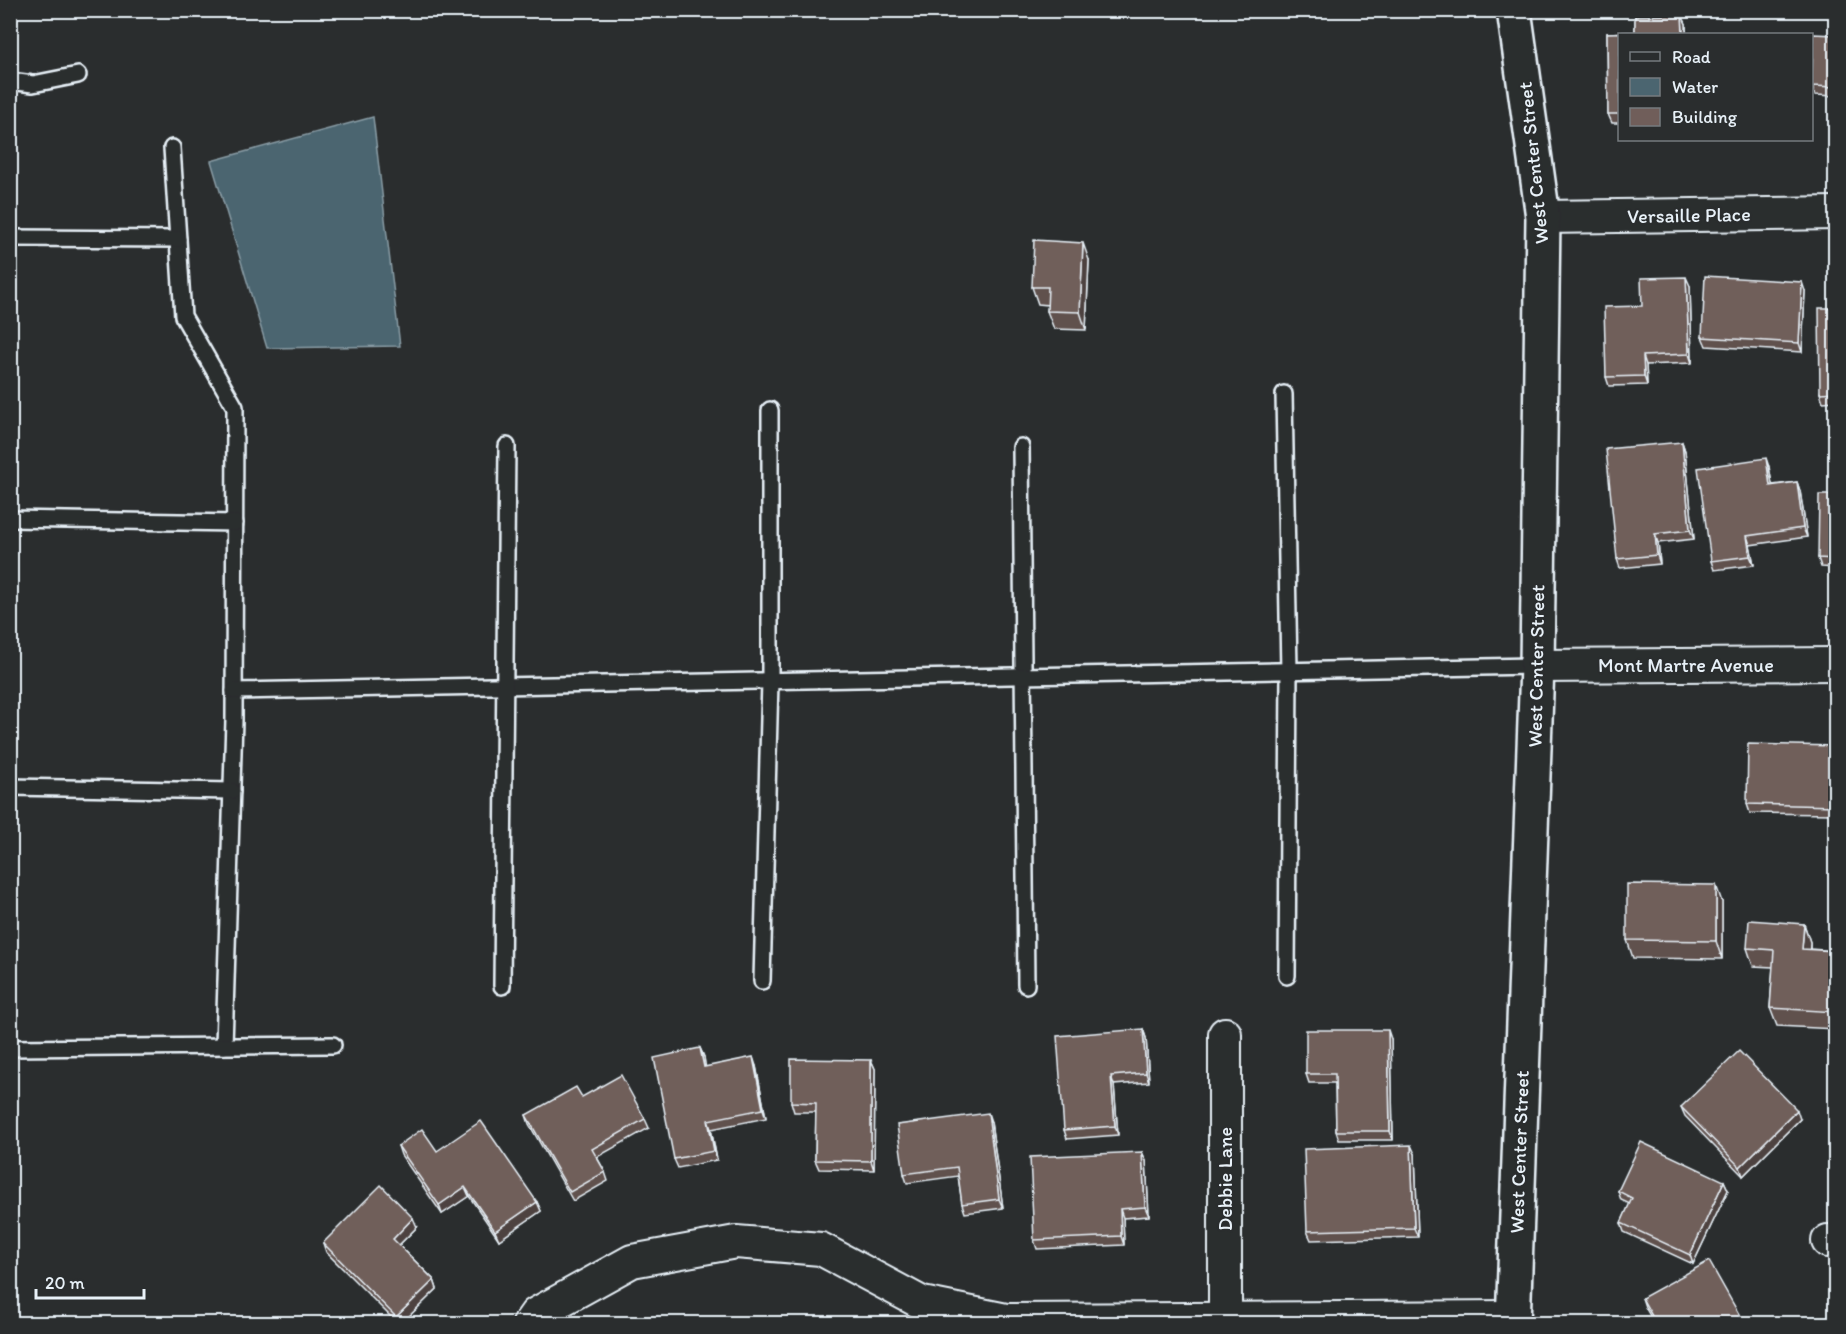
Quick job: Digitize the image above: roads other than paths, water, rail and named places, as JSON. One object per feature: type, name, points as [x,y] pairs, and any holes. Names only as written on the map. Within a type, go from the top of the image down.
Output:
[{"type":"main road","name":"West Center Street","points":[[1513,1320],[1537,666],[1543,217],[1514,10]]},
{"type":"street","name":"Versaille Place","points":[[1543,217],[1836,213]]},
{"type":"street","name":"Mont Martre Avenue","points":[[1537,666],[1836,664]]},
{"type":"street","name":"Debbie Lane","points":[[1225,1034],[1225,1321]]},
{"type":"street","points":[[529,1323],[536,1314],[632,1261],[736,1242],[821,1249],[922,1303],[1006,1320],[1513,1320]]},
{"type":"lane","points":[[10,81],[33,84],[78,75]]},
{"type":"lane","points":[[172,148],[183,316],[235,407],[234,692],[224,1046]]},
{"type":"lane","points":[[10,238],[178,239]]},
{"type":"lane","points":[[1284,394],[1289,671],[1287,976]]},
{"type":"lane","points":[[762,981],[770,681],[770,410]]},
{"type":"lane","points":[[502,986],[507,446]]},
{"type":"lane","points":[[1021,447],[1026,985]]},
{"type":"lane","points":[[10,519],[235,523]]},
{"type":"lane","points":[[234,692],[1537,666]]},
{"type":"lane","points":[[10,787],[232,791]]},
{"type":"lane","points":[[10,1048],[333,1045]]},
{"type":"water","points":[[373,117],[400,346],[267,348],[211,161]]}]
